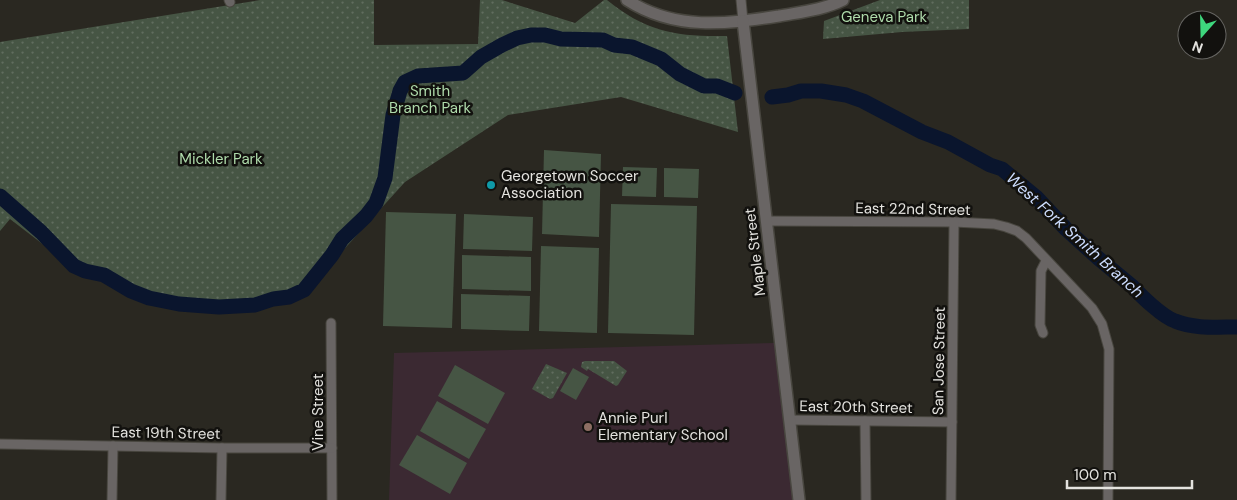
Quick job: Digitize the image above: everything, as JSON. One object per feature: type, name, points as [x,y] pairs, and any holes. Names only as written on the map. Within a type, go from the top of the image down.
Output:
[{"type":"street","points":[[627,0],[643,4],[658,16],[682,22],[701,24],[744,21],[816,4],[842,0]]},
{"type":"street","name":"Maple Street","points":[[741,0],[799,500]]},
{"type":"street","name":"East 22nd Street","points":[[766,221],[994,224],[1017,231],[1026,238],[1092,308],[1107,336],[1109,349],[1108,500]]},
{"type":"street","name":"San Jose Street","points":[[951,500],[954,222]]},
{"type":"street","points":[[1043,333],[1040,325],[1041,271],[1046,261]]},
{"type":"street","name":"Vine Street","points":[[331,323],[332,500]]},
{"type":"street","name":"East 20th Street","points":[[790,420],[952,422]]},
{"type":"street","points":[[865,421],[866,500]]},
{"type":"street","name":"East 19th Street","points":[[0,444],[332,448]]},
{"type":"street","points":[[112,446],[112,500]]},
{"type":"street","points":[[221,500],[222,448]]},
{"type":"shaded area","name":"Annie Purl Elementary School","points":[[774,343],[793,500],[389,500],[394,353]]},
{"type":"green space","name":"Mickler Park","points":[[260,0],[374,0],[374,45],[478,44],[480,0],[502,0],[575,23],[604,0],[607,0],[621,11],[649,26],[693,35],[727,36],[738,132],[621,97],[508,115],[405,182],[308,289],[264,306],[219,310],[156,304],[79,272],[10,219],[0,231],[0,42]]},
{"type":"green space","name":"Geneva Park","points":[[880,0],[969,0],[969,29],[902,32],[823,39],[824,21]]},
{"type":"green space","points":[[544,150],[601,154],[599,237],[542,234]]},
{"type":"green space","points":[[623,167],[657,168],[656,197],[622,196]]},
{"type":"green space","points":[[664,168],[699,169],[698,198],[664,197]]},
{"type":"green space","points":[[611,204],[697,206],[694,335],[608,333]]},
{"type":"green space","points":[[386,212],[456,214],[452,328],[383,326]]},
{"type":"green space","points":[[464,214],[533,217],[532,251],[463,249]]},
{"type":"green space","points":[[541,246],[599,248],[597,333],[539,331]]},
{"type":"green space","points":[[462,255],[531,257],[531,291],[462,289]]},
{"type":"green space","points":[[461,294],[530,296],[529,331],[461,329]]},
{"type":"green space","points":[[614,361],[627,371],[616,386],[588,369],[587,371],[581,367],[582,362]]},
{"type":"green space","points":[[546,364],[567,373],[553,398],[550,399],[532,389]]},
{"type":"green space","points":[[455,365],[505,393],[488,424],[438,396]]},
{"type":"green space","points":[[573,368],[589,377],[576,400],[560,391]]},
{"type":"green space","points":[[437,401],[486,429],[469,459],[420,431]]},
{"type":"green space","points":[[417,435],[467,463],[450,494],[399,465]]},
{"type":"waterway","name":"West Fork Smith Branch","points":[[0,196],[41,232],[74,266],[85,271],[104,275],[131,291],[149,298],[179,304],[219,307],[255,305],[273,299],[289,297],[304,290],[332,255],[342,239],[366,216],[376,203],[385,178],[393,115],[400,91],[405,82],[418,76],[463,73],[481,57],[517,38],[545,35],[561,39],[603,40],[614,45],[632,47],[661,59],[680,74],[704,86],[717,86],[735,93]]},
{"type":"waterway","name":"West Fork Smith Branch","points":[[772,97],[801,91],[821,91],[846,95],[863,101],[922,132],[948,142],[990,165],[1002,169],[1036,197],[1066,229],[1098,258],[1133,287],[1152,306],[1170,319],[1182,324],[1206,327],[1237,327]]},
{"type":"place","name":"Georgetown Soccer Association","points":[[491,185]]},
{"type":"place","name":"Annie Purl Elementary School","points":[[588,427]]},
{"type":"park label","name":"Smith Branch Park","points":[[430,100]]}]
